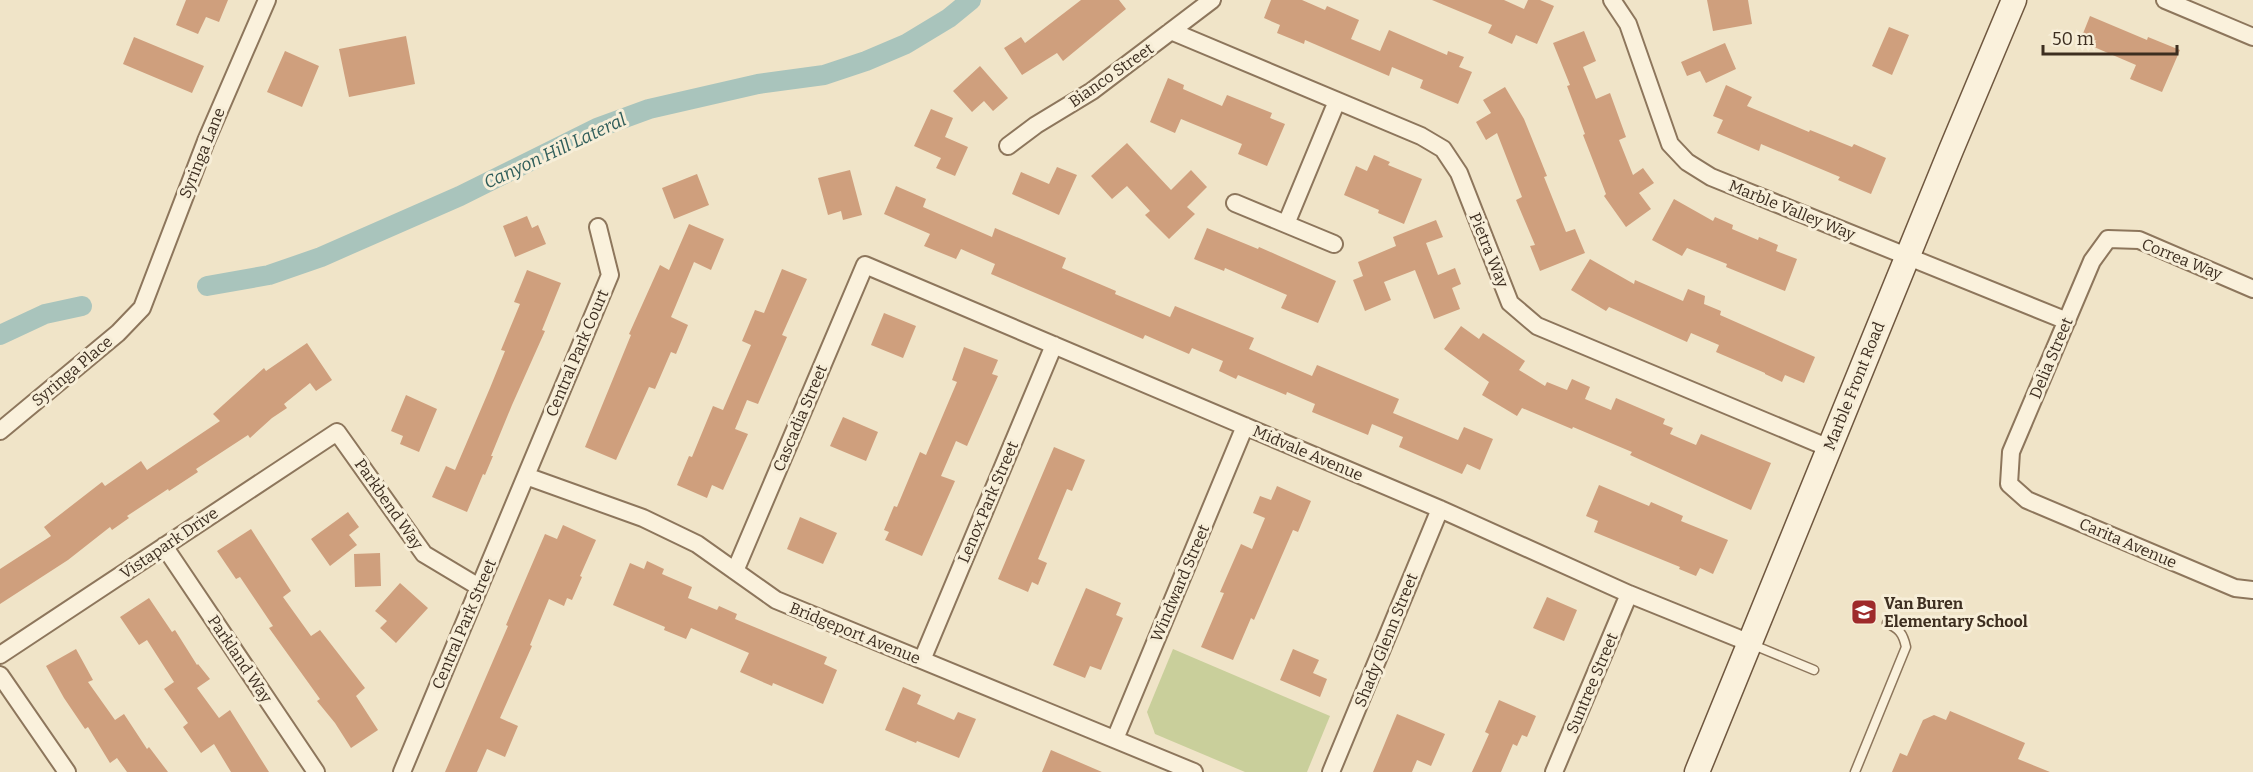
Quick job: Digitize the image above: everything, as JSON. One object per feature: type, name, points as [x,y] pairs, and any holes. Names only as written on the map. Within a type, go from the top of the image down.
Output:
[{"type":"street","name":"Syringa Lane","points":[[142,308],[206,141],[267,0]]},
{"type":"street","name":"Bianco Street","points":[[1008,146],[1036,125],[1092,91],[1212,0]]},
{"type":"street","name":"Marble Valley Way","points":[[1612,0],[1628,24],[1670,144],[1687,162],[1711,177],[2067,321]]},
{"type":"street","name":"Marble Front Road","points":[[1697,772],[2014,0]]},
{"type":"street","points":[[2165,0],[2253,37]]},
{"type":"street","name":"Pietra Way","points":[[1171,31],[1421,136],[1443,149],[1459,173],[1510,303],[1537,327],[1829,447]]},
{"type":"street","points":[[1286,224],[1337,101]]},
{"type":"street","points":[[1235,203],[1334,244]]},
{"type":"street","name":"Central Park Court","points":[[526,476],[610,275],[598,227]]},
{"type":"street","name":"Correa Way","points":[[2108,238],[2139,240],[2253,289]]},
{"type":"street","name":"Delia Street","points":[[2009,484],[2011,452],[2092,261],[2108,238]]},
{"type":"street","name":"Midvale Avenue","points":[[865,265],[1440,509],[1629,594],[1750,644]]},
{"type":"street","name":"Cascadia Street","points":[[735,571],[865,265]]},
{"type":"street","name":"Syringa Place","points":[[0,431],[118,333],[142,308]]},
{"type":"street","name":"Lenox Park Street","points":[[922,660],[1053,345]]},
{"type":"street","name":"Windward Street","points":[[1114,739],[1245,426]]},
{"type":"street","name":"Vistapark Drive","points":[[0,655],[337,432]]},
{"type":"street","name":"Parkbend Way","points":[[337,432],[424,554],[479,587]]},
{"type":"street","name":"Bridgeport Avenue","points":[[526,476],[643,518],[697,544],[776,600],[1194,772]]},
{"type":"street","name":"Central Park Street","points":[[402,772],[526,476]]},
{"type":"street","name":"Carita Avenue","points":[[2009,484],[2027,500],[2235,588],[2253,590]]},
{"type":"street","name":"Shady Glenn Street","points":[[1331,772],[1440,509]]},
{"type":"street","name":"Parkland Way","points":[[164,546],[316,772]]},
{"type":"street","name":"Suntree Street","points":[[1554,772],[1629,594]]},
{"type":"street","points":[[0,675],[67,772]]},
{"type":"lane","points":[[1855,772],[1906,647],[1904,636],[1899,628],[1887,623]]},
{"type":"lane","points":[[1750,644],[1814,670]]},
{"type":"green space","points":[[1173,649],[1330,716],[1307,772],[1245,772],[1155,734],[1147,712]]},
{"type":"building","points":[[186,0],[228,0],[219,22],[206,17],[198,34],[176,25]]},
{"type":"building","points":[[1081,0],[1119,0],[1126,9],[1063,61],[1057,53],[1022,75],[1004,48],[1021,37],[1025,43]]},
{"type":"building","points":[[1271,0],[1302,0],[1325,10],[1327,6],[1359,20],[1351,39],[1380,51],[1389,30],[1447,55],[1448,51],[1464,57],[1459,67],[1472,72],[1458,104],[1420,88],[1423,80],[1392,67],[1389,76],[1305,40],[1304,44],[1277,33],[1280,25],[1264,18]]},
{"type":"building","points":[[1432,0],[1504,0],[1524,9],[1528,0],[1540,0],[1554,6],[1537,44],[1516,35],[1512,44],[1488,33],[1492,25]]},
{"type":"building","points":[[1707,0],[1748,0],[1752,24],[1713,31]]},
{"type":"building","points":[[2090,16],[2147,40],[2148,37],[2180,50],[2162,92],[2130,79],[2136,65],[2080,41]]},
{"type":"building","points":[[1889,27],[1909,35],[1892,75],[1872,66]]},
{"type":"building","points":[[1584,31],[1596,61],[1583,67],[1596,99],[1610,93],[1626,137],[1619,140],[1633,175],[1643,168],[1654,183],[1639,193],[1651,209],[1626,227],[1604,196],[1606,194],[1567,86],[1570,85],[1553,43]]},
{"type":"building","points":[[406,36],[415,84],[349,97],[339,49]]},
{"type":"building","points":[[134,37],[204,66],[192,93],[123,64]]},
{"type":"building","points":[[1725,43],[1736,69],[1706,83],[1700,71],[1687,76],[1681,62]]},
{"type":"building","points":[[285,51],[319,66],[302,107],[267,92]]},
{"type":"building","points":[[980,66],[1008,98],[993,111],[984,101],[972,112],[953,91]]},
{"type":"building","points":[[1168,78],[1184,85],[1183,89],[1222,106],[1227,95],[1272,113],[1270,118],[1285,124],[1267,166],[1238,154],[1242,144],[1181,119],[1175,133],[1150,122]]},
{"type":"building","points":[[1726,85],[1752,97],[1747,106],[1809,132],[1810,130],[1852,147],[1854,144],[1886,158],[1871,194],[1838,180],[1840,177],[1761,144],[1759,151],[1717,133],[1723,120],[1713,116]]},
{"type":"building","points":[[1505,87],[1524,119],[1566,232],[1575,229],[1585,253],[1540,271],[1530,246],[1535,245],[1516,200],[1522,197],[1497,133],[1486,140],[1476,122],[1491,113],[1483,100]]},
{"type":"building","points":[[931,109],[953,118],[945,137],[968,147],[955,176],[936,168],[941,158],[914,146]]},
{"type":"building","points":[[1127,143],[1171,190],[1191,170],[1207,187],[1187,207],[1195,214],[1169,239],[1145,215],[1150,211],[1127,186],[1112,199],[1091,176]]},
{"type":"building","points":[[1374,155],[1390,162],[1388,165],[1422,179],[1404,224],[1344,195],[1356,166],[1367,171]]},
{"type":"building","points":[[1057,167],[1077,175],[1059,215],[1012,194],[1021,172],[1049,184]]},
{"type":"building","points":[[850,170],[862,215],[843,220],[841,211],[828,215],[818,178]]},
{"type":"building","points":[[697,174],[709,205],[674,219],[662,188]]},
{"type":"building","points":[[896,186],[926,199],[923,207],[992,237],[995,228],[1066,258],[1062,268],[1116,291],[1115,294],[1170,317],[1175,306],[1254,338],[1249,349],[1312,376],[1317,365],[1399,399],[1393,413],[1458,440],[1464,427],[1493,439],[1480,470],[1467,464],[1462,474],[1399,447],[1403,437],[1372,424],[1368,435],[1312,412],[1315,404],[1238,375],[1236,379],[1219,371],[1223,361],[1192,348],[1189,354],[1145,335],[1143,339],[991,274],[995,264],[961,249],[956,259],[924,246],[930,234],[884,214]]},
{"type":"building","points":[[1674,199],[1713,221],[1715,217],[1733,225],[1732,229],[1758,240],[1759,237],[1778,245],[1776,251],[1797,259],[1785,291],[1687,248],[1682,256],[1652,240]]},
{"type":"building","points":[[527,216],[532,228],[538,225],[546,244],[515,257],[503,226]]},
{"type":"building","points":[[1436,220],[1443,237],[1426,243],[1438,275],[1455,268],[1461,284],[1452,288],[1460,309],[1434,319],[1415,270],[1384,282],[1391,300],[1365,311],[1353,280],[1363,276],[1358,262],[1396,246],[1393,237]]},
{"type":"building","points":[[689,224],[724,239],[711,270],[694,262],[671,317],[688,325],[676,354],[671,352],[655,389],[649,387],[616,460],[585,447],[631,335],[629,334],[660,265],[669,270]]},
{"type":"building","points":[[1207,228],[1258,249],[1259,247],[1336,281],[1318,323],[1281,308],[1287,295],[1225,268],[1224,271],[1194,259]]},
{"type":"building","points":[[1590,259],[1634,284],[1635,280],[1683,301],[1688,289],[1705,296],[1704,304],[1721,311],[1720,315],[1815,357],[1804,383],[1785,375],[1782,382],[1716,352],[1719,345],[1691,333],[1687,342],[1609,307],[1606,311],[1571,290]]},
{"type":"building","points":[[782,269],[807,279],[782,335],[787,337],[758,404],[747,400],[735,429],[748,434],[723,490],[712,485],[707,498],[677,485],[689,456],[692,457],[713,406],[723,410],[751,345],[742,341],[755,310],[764,313]]},
{"type":"building","points":[[527,270],[561,283],[542,330],[545,331],[512,405],[485,475],[483,474],[467,512],[432,497],[446,466],[455,470],[490,388],[505,351],[501,350],[520,304],[514,302]]},
{"type":"building","points":[[884,313],[916,326],[903,358],[871,345]]},
{"type":"building","points":[[1461,326],[1479,339],[1483,333],[1525,361],[1519,370],[1545,386],[1547,382],[1567,390],[1572,379],[1590,387],[1585,399],[1611,410],[1616,398],[1665,419],[1663,424],[1673,428],[1670,434],[1696,445],[1701,434],[1771,463],[1751,510],[1630,455],[1632,452],[1522,408],[1517,416],[1482,395],[1489,382],[1444,349]]},
{"type":"building","points":[[307,343],[332,380],[316,391],[310,383],[284,404],[287,408],[250,438],[248,435],[196,469],[198,472],[127,516],[129,518],[112,530],[110,527],[68,560],[0,604],[0,569],[51,536],[44,527],[102,482],[105,486],[141,461],[147,470],[220,421],[213,414],[264,368],[266,371]]},
{"type":"building","points":[[964,347],[998,360],[992,374],[998,376],[967,446],[956,441],[941,476],[955,481],[922,556],[885,540],[889,532],[884,530],[894,506],[897,507],[920,452],[926,455],[957,382],[952,380]]},
{"type":"building","points":[[406,395],[437,409],[419,452],[400,444],[403,436],[391,431]]},
{"type":"building","points":[[843,417],[878,432],[866,461],[830,446]]},
{"type":"building","points":[[1054,447],[1085,460],[1072,491],[1067,489],[1038,559],[1047,563],[1038,585],[1032,582],[1028,592],[998,579]]},
{"type":"building","points":[[1599,485],[1649,506],[1651,502],[1683,516],[1681,521],[1728,540],[1713,574],[1700,568],[1696,576],[1679,569],[1680,567],[1594,532],[1598,521],[1586,516]]},
{"type":"building","points":[[1277,486],[1311,501],[1298,532],[1293,530],[1254,620],[1251,618],[1233,660],[1201,647],[1224,593],[1220,592],[1241,544],[1252,549],[1265,518],[1253,513],[1260,496],[1271,500]]},
{"type":"building","points":[[348,512],[359,527],[349,535],[357,545],[330,566],[311,539]]},
{"type":"building","points":[[800,517],[837,533],[823,564],[787,549]]},
{"type":"building","points":[[563,525],[596,540],[572,600],[567,598],[564,606],[549,599],[530,645],[532,646],[500,718],[518,726],[505,757],[487,749],[477,772],[445,772],[545,534],[557,539]]},
{"type":"building","points":[[251,529],[291,591],[283,597],[311,636],[320,630],[365,688],[356,696],[378,730],[351,748],[317,701],[320,699],[269,628],[273,626],[240,577],[236,579],[217,551]]},
{"type":"building","points":[[380,553],[381,586],[355,587],[354,554]]},
{"type":"building","points":[[647,561],[664,569],[662,574],[692,587],[688,598],[717,610],[719,606],[737,614],[735,619],[827,657],[824,664],[837,670],[823,704],[740,672],[749,653],[691,628],[686,639],[664,630],[665,627],[613,605],[630,563],[644,569]]},
{"type":"building","points":[[400,583],[428,608],[396,643],[380,628],[387,621],[375,611]]},
{"type":"building","points":[[1086,588],[1121,603],[1116,615],[1123,618],[1101,670],[1090,666],[1085,678],[1053,665]]},
{"type":"building","points":[[1547,597],[1577,610],[1564,641],[1533,628]]},
{"type":"building","points":[[149,598],[172,632],[175,630],[197,665],[210,679],[197,688],[219,718],[230,710],[269,772],[231,772],[214,744],[201,753],[183,727],[188,723],[164,689],[174,682],[147,640],[139,645],[120,617]]},
{"type":"building","points":[[76,649],[93,680],[88,682],[115,720],[124,714],[147,749],[149,747],[168,772],[127,772],[117,758],[110,763],[88,727],[85,729],[64,698],[46,666]]},
{"type":"building","points":[[1293,649],[1319,660],[1313,673],[1327,679],[1320,697],[1280,680]]},
{"type":"building","points":[[903,687],[921,695],[917,704],[954,720],[958,712],[976,719],[959,758],[885,730]]},
{"type":"building","points":[[1499,700],[1536,716],[1527,737],[1522,735],[1517,746],[1513,744],[1501,772],[1472,772],[1489,734],[1485,732]]},
{"type":"building","points":[[1950,711],[2025,743],[2018,759],[2050,772],[1892,772],[1900,753],[1907,756],[1923,720],[1934,715],[1946,720]]},
{"type":"building","points":[[1397,714],[1445,734],[1431,766],[1417,760],[1412,772],[1373,772]]},
{"type":"building","points":[[1051,750],[1102,772],[1042,772]]},
{"type":"waterway","name":"Canyon Hill Lateral","points":[[207,286],[269,275],[321,257],[460,196],[597,128],[649,109],[758,84],[824,75],[866,61],[906,44],[949,18],[971,0]]},
{"type":"waterway","name":"Canyon Hill Lateral","points":[[0,335],[45,314],[82,306]]},
{"type":"place","name":"Van Buren Elementary School","points":[[1864,612]]}]
